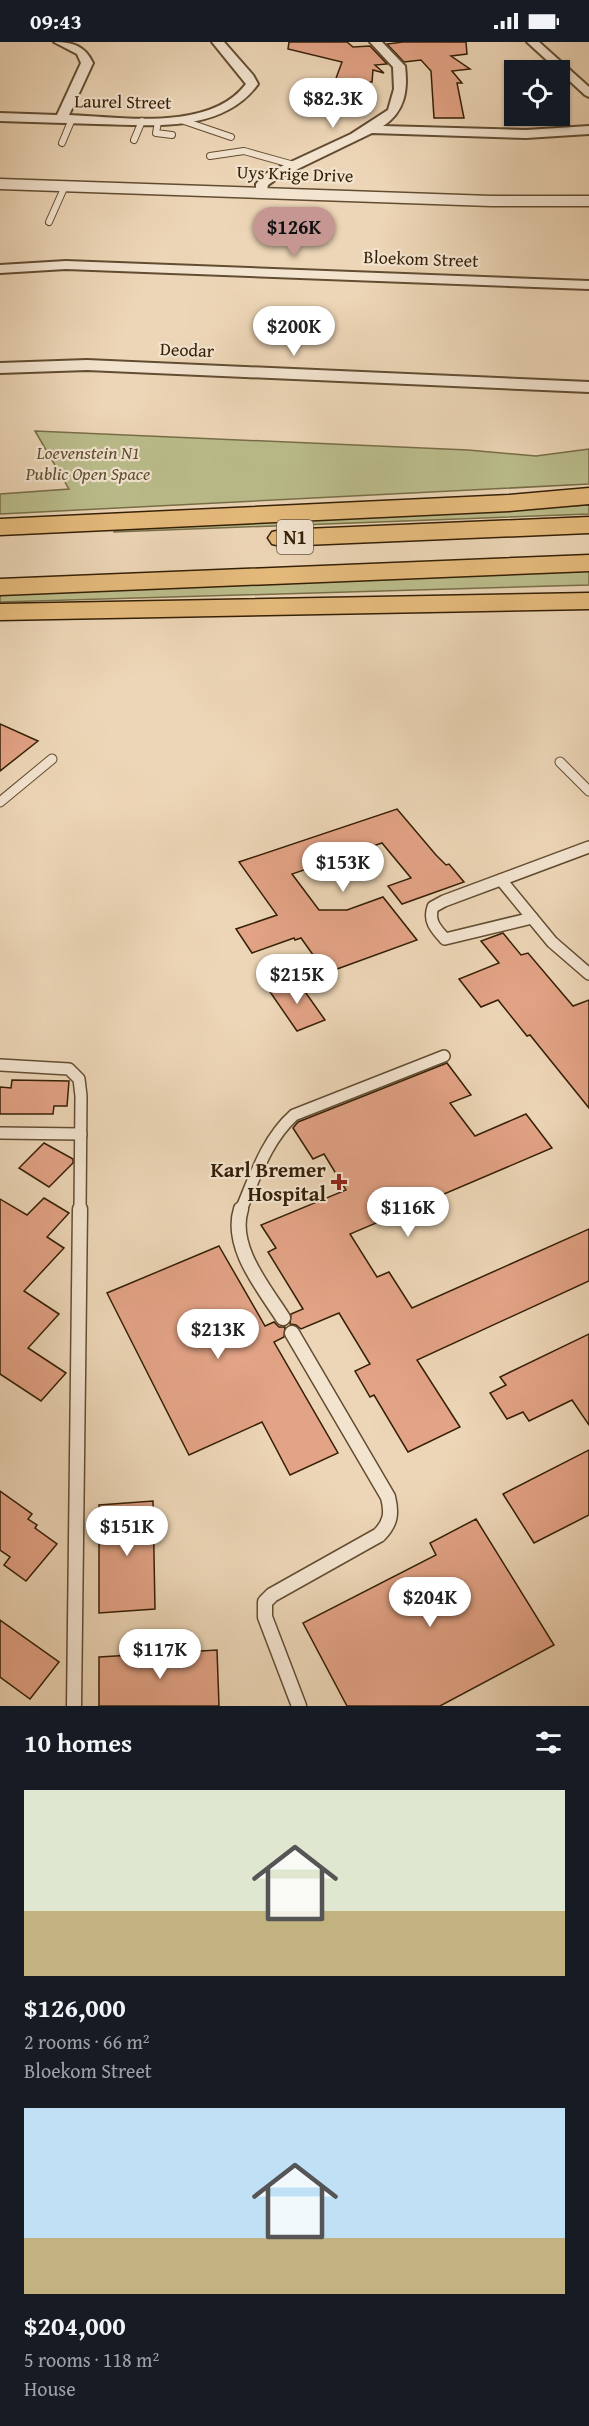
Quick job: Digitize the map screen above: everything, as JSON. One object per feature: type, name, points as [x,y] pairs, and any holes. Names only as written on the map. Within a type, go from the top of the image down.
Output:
[{"type":"highway","points":[[0,527],[509,503],[589,496]]},
{"type":"highway","name":"N1","points":[[0,549],[589,525]]},
{"type":"highway","name":"N1","points":[[0,587],[589,563]]},
{"type":"highway","points":[[0,612],[589,601]]},
{"type":"street","points":[[60,42],[82,52],[87,63],[67,119]]},
{"type":"street","points":[[218,42],[224,42]]},
{"type":"street","name":"Laurel Street","points":[[0,117],[184,121],[243,96],[252,84],[249,76],[218,42]]},
{"type":"street","points":[[261,192],[262,184],[267,179],[368,129],[383,121],[393,112],[400,73],[399,66],[393,57],[376,42]]},
{"type":"street","points":[[533,42],[589,93]]},
{"type":"street","points":[[368,129],[526,134],[589,130]]},
{"type":"street","name":"Uys Krige Drive","points":[[0,183],[491,201],[589,201]]},
{"type":"street","name":"Bloekom Street","points":[[0,269],[66,265],[589,285]]},
{"type":"street","name":"Deodar","points":[[0,368],[79,365],[589,387]]},
{"type":"lane","points":[[62,143],[67,119]]},
{"type":"lane","points":[[134,140],[142,121]]},
{"type":"lane","points":[[184,121],[231,137]]},
{"type":"lane","points":[[158,122],[156,133],[172,135]]},
{"type":"lane","points":[[210,156],[244,151],[294,165]]},
{"type":"lane","points":[[49,222],[65,186]]},
{"type":"lane","points":[[0,802],[52,759]]},
{"type":"lane","points":[[560,762],[589,791]]},
{"type":"lane","points":[[532,918],[445,939],[433,925],[430,914],[436,904],[589,847]]},
{"type":"lane","points":[[501,880],[552,942],[589,974]]},
{"type":"lane","points":[[283,1318],[249,1259],[243,1245],[238,1221],[276,1134],[294,1115],[444,1056]]},
{"type":"lane","points":[[0,1065],[69,1069],[79,1078],[81,1134],[74,1706]]},
{"type":"lane","points":[[0,1132],[81,1134]]},
{"type":"lane","points":[[292,1333],[388,1497],[391,1507],[391,1519],[379,1536],[272,1595],[265,1602],[266,1617],[299,1706]]},
{"type":"green space","name":"Loevenstein N1 Public Open Space","points":[[35,431],[468,450],[536,456],[589,449],[589,484],[0,514],[0,494],[69,489]]},
{"type":"green space","points":[[589,505],[589,514],[114,532],[114,528]]},
{"type":"green space","points":[[589,571],[589,585],[0,602],[0,595]]},
{"type":"building","points":[[289,42],[347,42],[353,47],[370,46],[387,64],[375,65],[384,73],[373,70],[372,82],[335,81],[342,62],[288,49]]},
{"type":"building","points":[[466,42],[467,54],[451,56],[470,69],[452,71],[462,83],[457,83],[464,118],[434,118],[431,71],[421,60],[404,62],[387,44]]},
{"type":"building","points":[[0,724],[38,741],[0,771]]},
{"type":"building","points":[[397,809],[436,855],[446,865],[449,864],[464,882],[402,904],[388,886],[411,878],[382,843],[292,874],[319,910],[347,910],[383,897],[417,940],[326,973],[301,938],[295,940],[294,938],[252,953],[236,929],[277,915],[239,862]]},
{"type":"building","points":[[503,933],[521,955],[528,953],[573,1006],[589,1000],[589,1108],[530,1035],[527,1036],[498,1000],[481,1007],[459,979],[499,963],[481,941]]},
{"type":"building","points":[[296,979],[325,1020],[297,1031],[268,989]]},
{"type":"building","points":[[447,1063],[471,1095],[450,1103],[475,1136],[526,1114],[552,1148],[350,1234],[377,1277],[389,1272],[412,1308],[589,1229],[589,1281],[417,1360],[460,1427],[408,1452],[374,1395],[370,1397],[355,1371],[370,1364],[339,1313],[301,1329],[290,1324],[291,1314],[303,1309],[268,1252],[276,1248],[261,1225],[346,1190],[324,1154],[313,1159],[293,1128],[298,1122]]},
{"type":"building","points":[[12,1080],[69,1081],[67,1106],[54,1106],[53,1114],[0,1114],[0,1087],[11,1088]]},
{"type":"building","points":[[44,1143],[73,1159],[73,1163],[49,1187],[19,1168]]},
{"type":"building","points":[[44,1198],[69,1213],[47,1237],[64,1248],[24,1291],[59,1314],[28,1348],[66,1373],[41,1401],[0,1374],[0,1199],[27,1215]]},
{"type":"building","points":[[219,1246],[265,1326],[274,1322],[279,1327],[285,1327],[284,1337],[274,1342],[338,1453],[290,1475],[262,1422],[189,1455],[107,1293]]},
{"type":"building","points":[[589,1334],[589,1425],[572,1400],[529,1421],[523,1412],[507,1419],[490,1393],[506,1385],[500,1377]]},
{"type":"building","points":[[589,1450],[589,1515],[534,1543],[503,1494]]},
{"type":"building","points":[[0,1491],[32,1514],[28,1519],[37,1525],[35,1528],[57,1544],[26,1581],[4,1565],[10,1557],[0,1550]]},
{"type":"building","points":[[153,1501],[155,1609],[99,1613],[99,1505]]},
{"type":"building","points":[[476,1519],[554,1645],[440,1706],[347,1706],[303,1623],[436,1555],[430,1543]]},
{"type":"building","points":[[0,1620],[59,1662],[30,1699],[0,1677]]},
{"type":"building","points":[[217,1650],[219,1706],[99,1706],[99,1657]]},
{"type":"place","name":"Karl Bremer Hospital","points":[[339,1182]]}]
